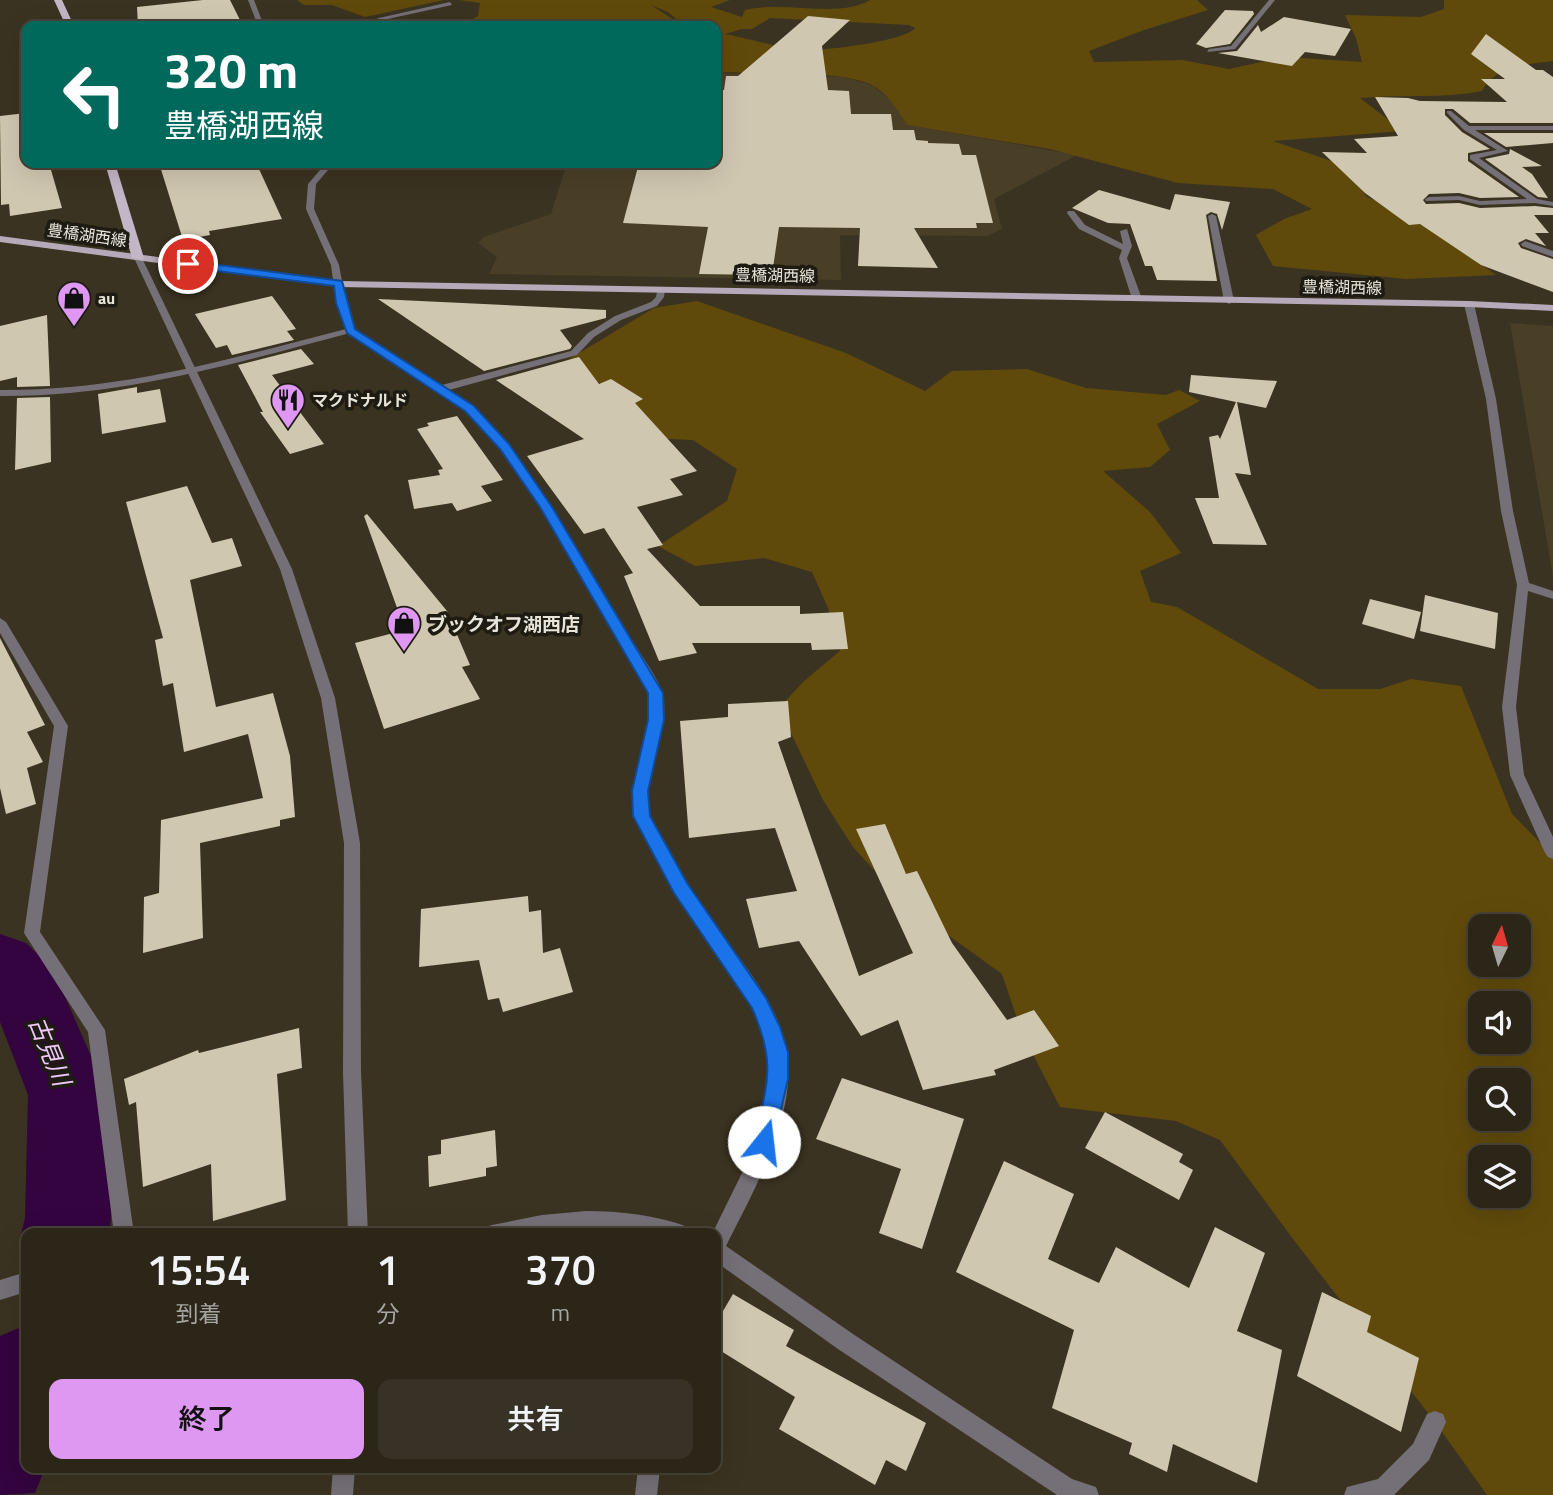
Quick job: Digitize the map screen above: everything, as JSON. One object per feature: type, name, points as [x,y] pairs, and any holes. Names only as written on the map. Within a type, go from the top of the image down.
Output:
[{"type":"highway","points":[[58,0],[68,21]]},
{"type":"highway","points":[[111,168],[138,258]]},
{"type":"main road","name":"豊橋湖西線","points":[[0,239],[339,284],[1469,304],[1553,308]]},
{"type":"street","points":[[251,0],[259,21]]},
{"type":"street","points":[[1209,51],[1233,48],[1266,14],[1272,0]]},
{"type":"street","points":[[376,21],[450,4]]},
{"type":"street","points":[[1449,112],[1467,128],[1504,151],[1472,157],[1535,201]]},
{"type":"street","points":[[1467,128],[1553,128]]},
{"type":"street","points":[[326,168],[312,184],[310,209],[335,265],[341,303],[351,331],[470,408],[505,447],[559,527],[649,679],[657,702],[640,791],[642,816],[681,888],[760,1003],[778,1052],[774,1107],[764,1142],[721,1238]]},
{"type":"street","points":[[1429,199],[1459,198],[1480,203],[1535,201],[1553,204]]},
{"type":"street","points":[[1071,213],[1082,227],[1126,249]]},
{"type":"street","points":[[1212,216],[1229,301]]},
{"type":"street","points":[[1124,231],[1126,249],[1123,258],[1137,299]]},
{"type":"street","points":[[1525,244],[1553,254]]},
{"type":"street","points":[[138,258],[286,569],[328,698],[352,843],[352,1071],[358,1228]]},
{"type":"street","points":[[440,388],[574,354],[591,335],[618,318],[654,304],[660,297],[661,289]]},
{"type":"street","points":[[1469,304],[1491,399],[1507,511],[1523,585],[1509,707],[1517,775],[1553,853]]},
{"type":"street","points":[[0,393],[75,391],[192,370],[351,331]]},
{"type":"street","points":[[1523,585],[1553,595]]},
{"type":"street","points":[[0,622],[61,726],[32,933],[96,1030],[123,1228]]},
{"type":"street","points":[[519,1228],[555,1220],[601,1219],[661,1228]]},
{"type":"street","points":[[721,1252],[800,1313],[904,1378],[1066,1488],[1088,1495]]},
{"type":"street","points":[[0,1290],[21,1284]]},
{"type":"street","points":[[1355,1495],[1384,1489],[1421,1452],[1435,1422]]},
{"type":"street","points":[[342,1495],[344,1473]]},
{"type":"street","points":[[646,1495],[648,1473]]},
{"type":"shaded area","points":[[297,0],[444,0],[365,17],[332,5],[304,5]]},
{"type":"shaded area","points":[[459,0],[730,0],[711,7],[742,17],[745,10],[761,7],[843,8],[870,0],[1197,0],[1208,10],[1089,51],[1094,62],[1182,60],[1229,69],[1285,57],[1362,62],[1356,38],[1345,15],[1421,17],[1444,9],[1444,0],[1553,0],[1553,61],[1513,67],[1496,75],[1482,91],[1452,95],[1360,98],[1403,131],[1273,141],[1340,164],[1367,197],[1408,214],[1496,275],[1406,279],[1273,266],[1256,235],[1284,219],[1312,209],[1273,189],[1178,183],[1050,149],[907,125],[883,93],[858,80],[819,75],[721,72],[721,21],[678,21],[668,12],[651,5],[675,21],[470,21],[478,16],[480,3]],"holes":[[[770,18],[909,25],[915,28],[897,37],[815,50],[785,47],[725,34],[752,29]]]},
{"type":"shaded area","points":[[721,73],[843,77],[872,85],[891,100],[907,125],[1077,155],[994,199],[1002,229],[987,236],[840,235],[841,280],[489,274],[497,257],[478,243],[484,237],[551,214],[565,168],[721,168]]},
{"type":"shaded area","points":[[697,301],[846,353],[925,391],[952,371],[1027,369],[1086,388],[1166,395],[1179,390],[1200,401],[1157,424],[1170,450],[1150,467],[1103,471],[1150,512],[1181,553],[1140,571],[1151,602],[1177,607],[1318,689],[1380,689],[1411,679],[1461,686],[1512,814],[1553,856],[1553,1495],[1487,1495],[1435,1422],[1220,1140],[1176,1121],[1060,1107],[1022,1033],[1002,974],[904,903],[853,847],[823,800],[779,708],[804,681],[840,651],[828,608],[812,572],[764,558],[695,566],[658,546],[727,501],[737,469],[693,440],[627,437],[615,386],[580,379],[566,361],[654,308]]},
{"type":"shaded area","points":[[1510,323],[1553,326],[1553,577]]},
{"type":"building","points":[[230,0],[240,21],[138,21],[137,7]]},
{"type":"building","points":[[1225,10],[1253,11],[1254,14],[1230,44],[1206,48],[1196,44]]},
{"type":"building","points":[[808,16],[850,20],[822,46],[828,90],[849,91],[851,114],[891,114],[893,130],[914,130],[916,140],[959,144],[962,155],[976,155],[993,223],[976,223],[977,228],[914,228],[938,268],[858,266],[860,228],[779,227],[772,275],[699,274],[708,227],[623,223],[638,168],[721,168],[721,90],[724,90],[726,76],[738,76]]},
{"type":"building","points":[[1284,17],[1351,29],[1335,56],[1305,52],[1292,66],[1218,53],[1237,51],[1258,25],[1261,32]]},
{"type":"building","points":[[1486,34],[1536,70],[1543,70],[1553,77],[1553,123],[1470,123],[1453,109],[1445,109],[1445,115],[1462,132],[1490,149],[1468,153],[1468,161],[1519,197],[1480,198],[1459,193],[1429,194],[1423,200],[1426,204],[1459,203],[1480,208],[1553,208],[1553,215],[1534,215],[1549,233],[1535,233],[1546,246],[1526,239],[1518,243],[1521,248],[1553,259],[1553,292],[1481,265],[1420,224],[1409,225],[1365,193],[1322,152],[1367,153],[1354,139],[1398,136],[1375,97],[1420,101],[1507,102],[1481,79],[1505,79],[1471,54]]},
{"type":"building","points":[[21,114],[21,168],[50,168],[62,208],[10,216],[9,204],[1,205],[0,116]]},
{"type":"building","points":[[1484,133],[1553,133],[1553,143],[1506,147]]},
{"type":"building","points":[[1510,149],[1542,166],[1522,167],[1532,174],[1548,198],[1538,197],[1485,159],[1509,154]]},
{"type":"building","points":[[161,168],[259,169],[282,219],[209,231],[210,235],[183,240]]},
{"type":"building","points":[[1099,190],[1170,210],[1175,194],[1230,202],[1222,230],[1217,214],[1211,212],[1206,215],[1217,281],[1157,280],[1152,266],[1145,266],[1130,224],[1108,223],[1072,208]]},
{"type":"building","points":[[272,296],[296,329],[287,331],[294,340],[232,355],[227,345],[216,348],[195,314]]},
{"type":"building","points":[[378,299],[606,310],[606,318],[560,330],[572,346],[570,349],[484,371]]},
{"type":"building","points":[[47,315],[50,386],[17,387],[17,377],[0,381],[0,326]]},
{"type":"building","points":[[301,349],[314,364],[272,375],[324,444],[290,454],[260,412],[263,412],[238,365]]},
{"type":"building","points":[[579,357],[599,384],[611,379],[643,399],[635,403],[697,471],[670,479],[683,495],[637,507],[663,545],[647,549],[700,606],[800,606],[800,614],[843,612],[848,649],[812,650],[811,643],[692,643],[697,653],[659,661],[624,576],[633,573],[604,528],[584,534],[527,456],[584,439],[496,380]]},
{"type":"building","points":[[1191,375],[1277,381],[1266,408],[1237,402],[1251,475],[1235,473],[1267,545],[1213,544],[1195,498],[1219,498],[1209,437],[1218,435],[1220,439],[1236,402],[1189,392]]},
{"type":"building","points":[[137,387],[137,393],[160,389],[166,422],[102,434],[98,394]]},
{"type":"building","points":[[50,397],[51,462],[15,470],[17,398]]},
{"type":"building","points":[[457,416],[503,480],[481,486],[492,501],[457,511],[452,503],[414,509],[408,480],[440,475],[438,470],[443,469],[417,429],[429,426],[427,423]]},
{"type":"building","points":[[187,486],[212,543],[232,538],[242,566],[190,580],[216,707],[273,693],[290,756],[295,817],[280,820],[280,826],[200,843],[203,938],[143,953],[144,897],[159,893],[161,820],[263,798],[248,734],[184,752],[173,683],[163,686],[155,640],[163,638],[126,502]]},
{"type":"building","points":[[367,514],[447,611],[470,665],[462,667],[480,699],[384,729],[355,643],[405,630],[364,516]]},
{"type":"building","points":[[1425,595],[1498,613],[1495,649],[1420,631]]},
{"type":"building","points":[[1370,599],[1421,612],[1414,639],[1362,624]]},
{"type":"building","points":[[0,638],[45,725],[27,732],[43,762],[27,768],[36,804],[6,814],[0,788]]},
{"type":"building","points":[[788,701],[791,737],[778,742],[859,976],[913,953],[856,829],[885,824],[906,874],[917,871],[952,943],[1007,1020],[1034,1010],[1059,1046],[994,1070],[996,1075],[923,1090],[898,1020],[861,1036],[799,941],[759,948],[746,899],[797,891],[775,828],[689,838],[680,721],[728,717],[728,704]]},
{"type":"building","points":[[528,896],[529,912],[541,910],[543,953],[560,948],[573,992],[503,1012],[499,998],[488,1000],[479,960],[419,967],[421,909]]},
{"type":"building","points":[[299,1028],[302,1068],[277,1074],[286,1200],[213,1221],[211,1164],[143,1187],[136,1102],[129,1105],[124,1079],[198,1050],[199,1053]]},
{"type":"building","points":[[842,1078],[964,1119],[922,1249],[879,1233],[901,1169],[816,1139]]},
{"type":"building","points":[[1105,1112],[1183,1154],[1179,1162],[1193,1170],[1179,1200],[1085,1148]]},
{"type":"building","points":[[495,1130],[497,1166],[486,1168],[486,1176],[429,1187],[428,1156],[441,1154],[441,1140]]},
{"type":"building","points":[[1004,1161],[1074,1194],[1048,1259],[1099,1283],[1116,1247],[1189,1288],[1215,1227],[1265,1253],[1237,1331],[1282,1350],[1257,1483],[1173,1444],[1167,1472],[1129,1454],[1132,1443],[1052,1408],[1074,1330],[956,1272]]},
{"type":"building","points":[[1322,1292],[1371,1316],[1367,1332],[1419,1358],[1401,1432],[1297,1376]]},
{"type":"building","points":[[733,1294],[794,1330],[786,1346],[926,1423],[906,1471],[886,1460],[875,1485],[779,1429],[795,1397],[721,1351],[721,1314]]},
{"type":"waterway","name":"古見川","points":[[0,964],[26,991],[68,1095],[66,1228]]},
{"type":"waterway","name":"古見川","points":[[0,1458],[21,1389]]},
{"type":"place","name":"au","points":[[74,328]]},
{"type":"place","name":"マクドナルド","points":[[288,430]]},
{"type":"place","name":"ブックオフ湖西店","points":[[404,653]]},
{"type":"route","points":[[188,264],[339,284],[345,320],[351,331],[470,408],[505,447],[546,507],[656,693],[656,720],[639,804],[642,816],[681,888],[760,1003],[770,1027],[778,1052],[778,1079],[774,1107],[764,1142]]}]
